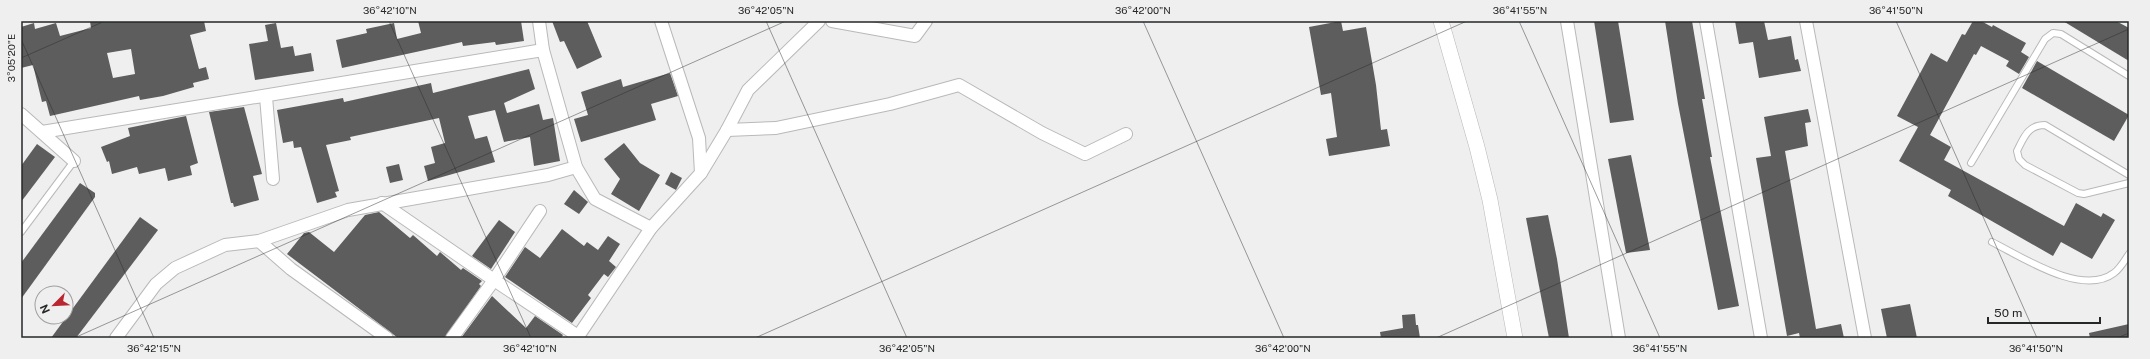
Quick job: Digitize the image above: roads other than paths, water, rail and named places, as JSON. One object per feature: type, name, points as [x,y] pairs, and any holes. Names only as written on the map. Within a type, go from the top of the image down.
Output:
[{"type":"street","points":[[539,21],[543,50],[576,167],[595,199],[651,228]]},
{"type":"street","points":[[662,21],[699,138],[701,173]]},
{"type":"street","points":[[382,203],[578,337],[651,228],[701,173],[727,130],[748,90],[819,21]]},
{"type":"street","points":[[832,21],[915,36],[926,21]]},
{"type":"street","points":[[1441,21],[1477,147],[1490,200],[1515,338]]},
{"type":"street","points":[[1567,21],[1619,338]]},
{"type":"street","points":[[1706,21],[1761,338]]},
{"type":"street","points":[[1806,21],[1865,338]]},
{"type":"street","points":[[42,132],[266,97],[543,50]]},
{"type":"street","points":[[727,130],[776,128],[890,104],[959,85],[1042,133],[1085,154],[1126,134]]},
{"type":"street","points":[[266,97],[273,179]]},
{"type":"street","points":[[21,114],[74,161]]},
{"type":"street","points":[[116,338],[156,284],[175,268],[225,245],[260,242],[348,210],[382,203],[403,202],[548,175],[576,167]]},
{"type":"street","points":[[452,338],[494,280],[540,211]]},
{"type":"street","points":[[260,242],[291,269],[387,338]]},
{"type":"lane","points":[[1971,163],[2045,39],[2052,33],[2061,34],[2129,76]]},
{"type":"lane","points":[[2129,175],[2045,125],[2037,125],[2028,131],[2017,151],[2019,159],[2026,165],[2078,193],[2084,194],[2129,183]]},
{"type":"lane","points":[[21,232],[74,161]]},
{"type":"lane","points":[[1992,242],[2058,275],[2091,281],[2106,278],[2115,273],[2129,254]]}]
